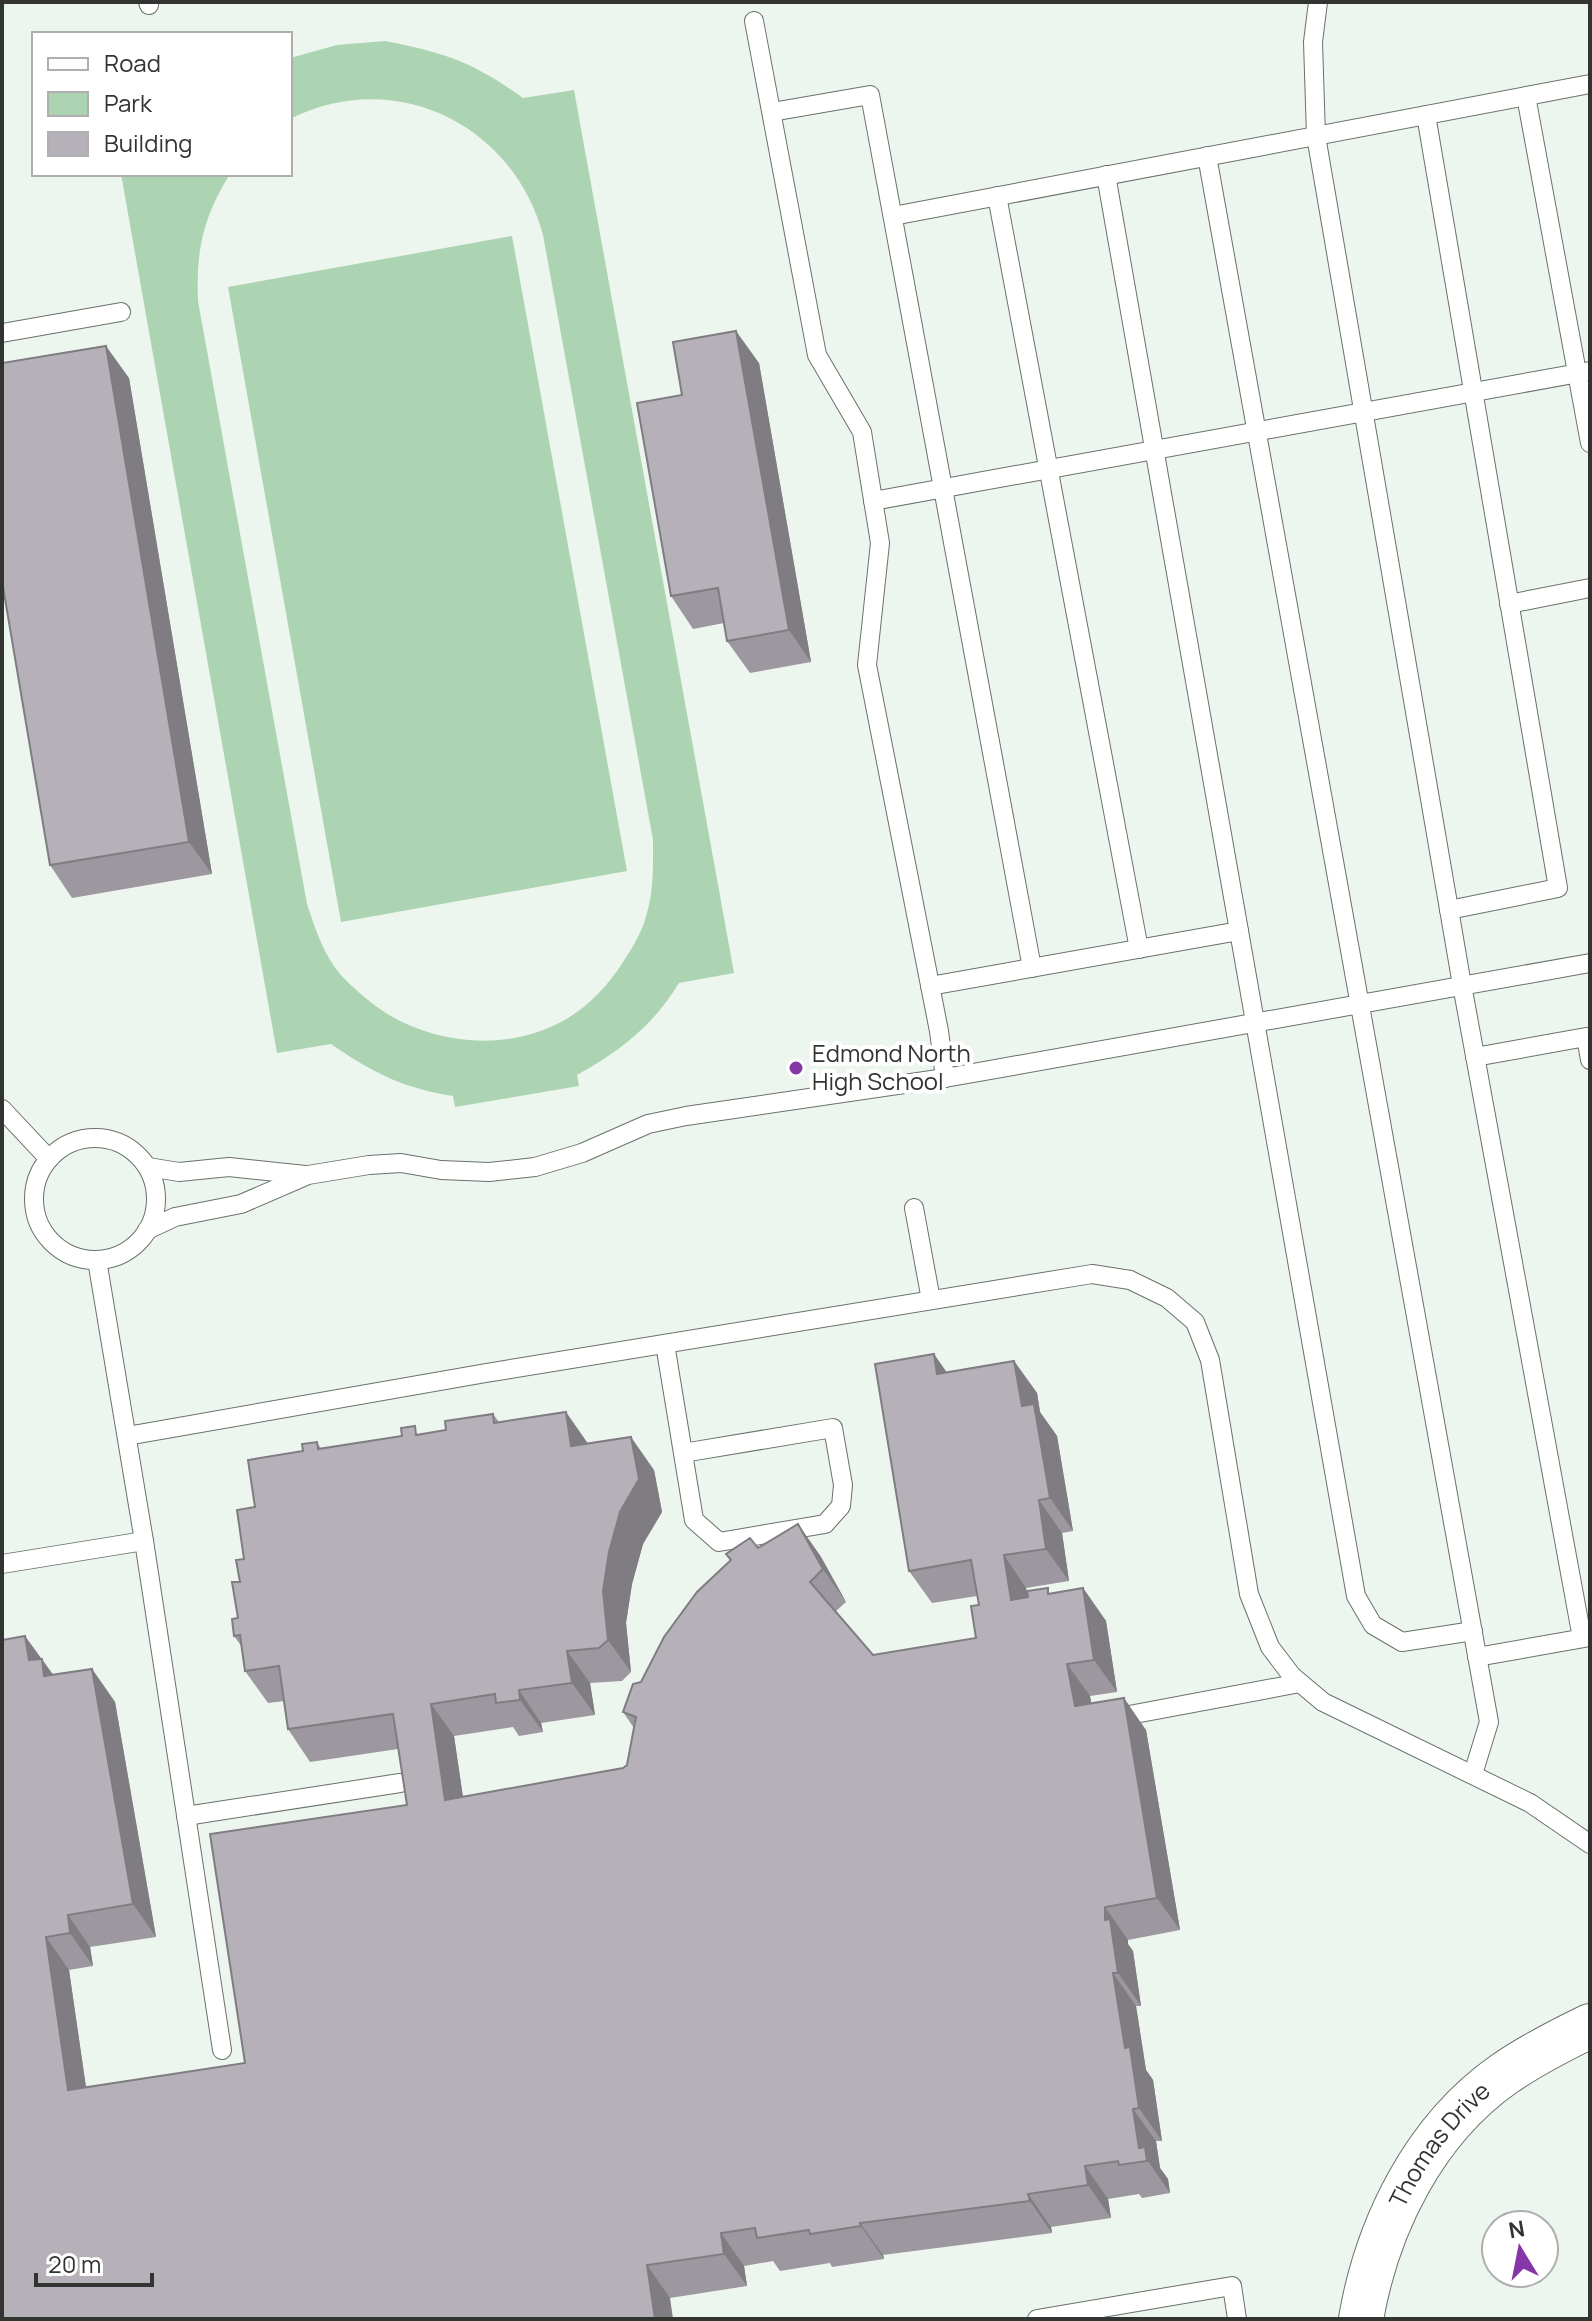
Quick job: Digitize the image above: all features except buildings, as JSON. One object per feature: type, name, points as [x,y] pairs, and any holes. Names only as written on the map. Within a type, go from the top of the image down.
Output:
[{"type":"street","name":"Thomas Drive","points":[[1361,2319],[1378,2247],[1412,2175],[1450,2122],[1502,2075],[1590,2026]]},
{"type":"lane","points":[[1318,2],[1313,42],[1316,136],[1462,985],[1586,1638],[1477,1657]]},
{"type":"lane","points":[[754,21],[817,355],[862,432],[880,543],[867,665],[945,1078]]},
{"type":"lane","points":[[893,216],[1590,84]]},
{"type":"lane","points":[[772,112],[870,95],[1032,968]]},
{"type":"lane","points":[[1526,96],[1584,372],[1590,443]]},
{"type":"lane","points":[[1426,115],[1558,888],[1449,910]]},
{"type":"lane","points":[[1207,156],[1489,1722],[1473,1774]]},
{"type":"lane","points":[[1106,175],[1356,1596],[1373,1625],[1402,1642],[1473,1631]]},
{"type":"lane","points":[[997,196],[1139,949]]},
{"type":"lane","points":[[2,333],[121,312]]},
{"type":"lane","points":[[873,501],[1584,372]]},
{"type":"lane","points":[[1509,604],[1590,588]]},
{"type":"lane","points":[[930,986],[1239,931]]},
{"type":"lane","points":[[147,1230],[175,1217],[241,1204],[308,1175],[401,1163],[441,1170],[489,1172],[535,1167],[582,1153],[648,1124],[686,1116],[945,1078],[1590,963]]},
{"type":"lane","points":[[1475,1057],[1586,1037],[1590,1060]]},
{"type":"lane","points":[[2,1109],[49,1159]]},
{"type":"lane","points":[[101,1138],[119,1142],[136,1152],[148,1167],[156,1185],[157,1204],[152,1223],[142,1239],[127,1252],[97,1260],[71,1256],[42,1231],[35,1213],[34,1193],[38,1175],[49,1159],[64,1146],[81,1139],[101,1138]]},
{"type":"lane","points":[[148,1167],[179,1172],[229,1167],[308,1175]]},
{"type":"lane","points":[[914,1208],[931,1300]]},
{"type":"lane","points":[[97,1260],[144,1541],[222,2050]]},
{"type":"lane","points":[[127,1436],[1092,1274],[1130,1280],[1167,1298],[1195,1322],[1210,1360],[1249,1594],[1270,1647],[1300,1683],[1323,1702],[1530,1803],[1590,1844]]},
{"type":"lane","points":[[665,1344],[694,1520],[719,1542],[825,1524],[841,1506],[843,1485],[833,1428],[683,1453]]},
{"type":"lane","points":[[2,1564],[144,1541]]},
{"type":"lane","points":[[1124,1716],[1300,1683]]},
{"type":"lane","points":[[186,1816],[400,1783]]},
{"type":"lane","points":[[1037,2319],[1232,2286],[1237,2319]]},
{"type":"green space","points":[[385,41],[425,50],[473,67],[523,98],[574,90],[734,973],[679,983],[647,1025],[607,1057],[577,1075],[579,1086],[455,1107],[453,1096],[419,1089],[389,1078],[331,1044],[277,1053],[121,176],[229,176],[213,205],[203,234],[198,266],[198,301],[307,904],[318,936],[334,966],[354,988],[390,1015],[413,1027],[439,1035],[465,1040],[492,1040],[544,1030],[584,1006],[618,970],[645,919],[653,876],[653,840],[543,235],[528,196],[506,163],[477,136],[445,116],[408,103],[370,99],[330,104],[292,118],[292,57],[337,45]]},
{"type":"green space","points":[[512,236],[627,871],[341,922],[228,287]]},
{"type":"place","name":"Edmond North High School","points":[[796,1068]]}]
